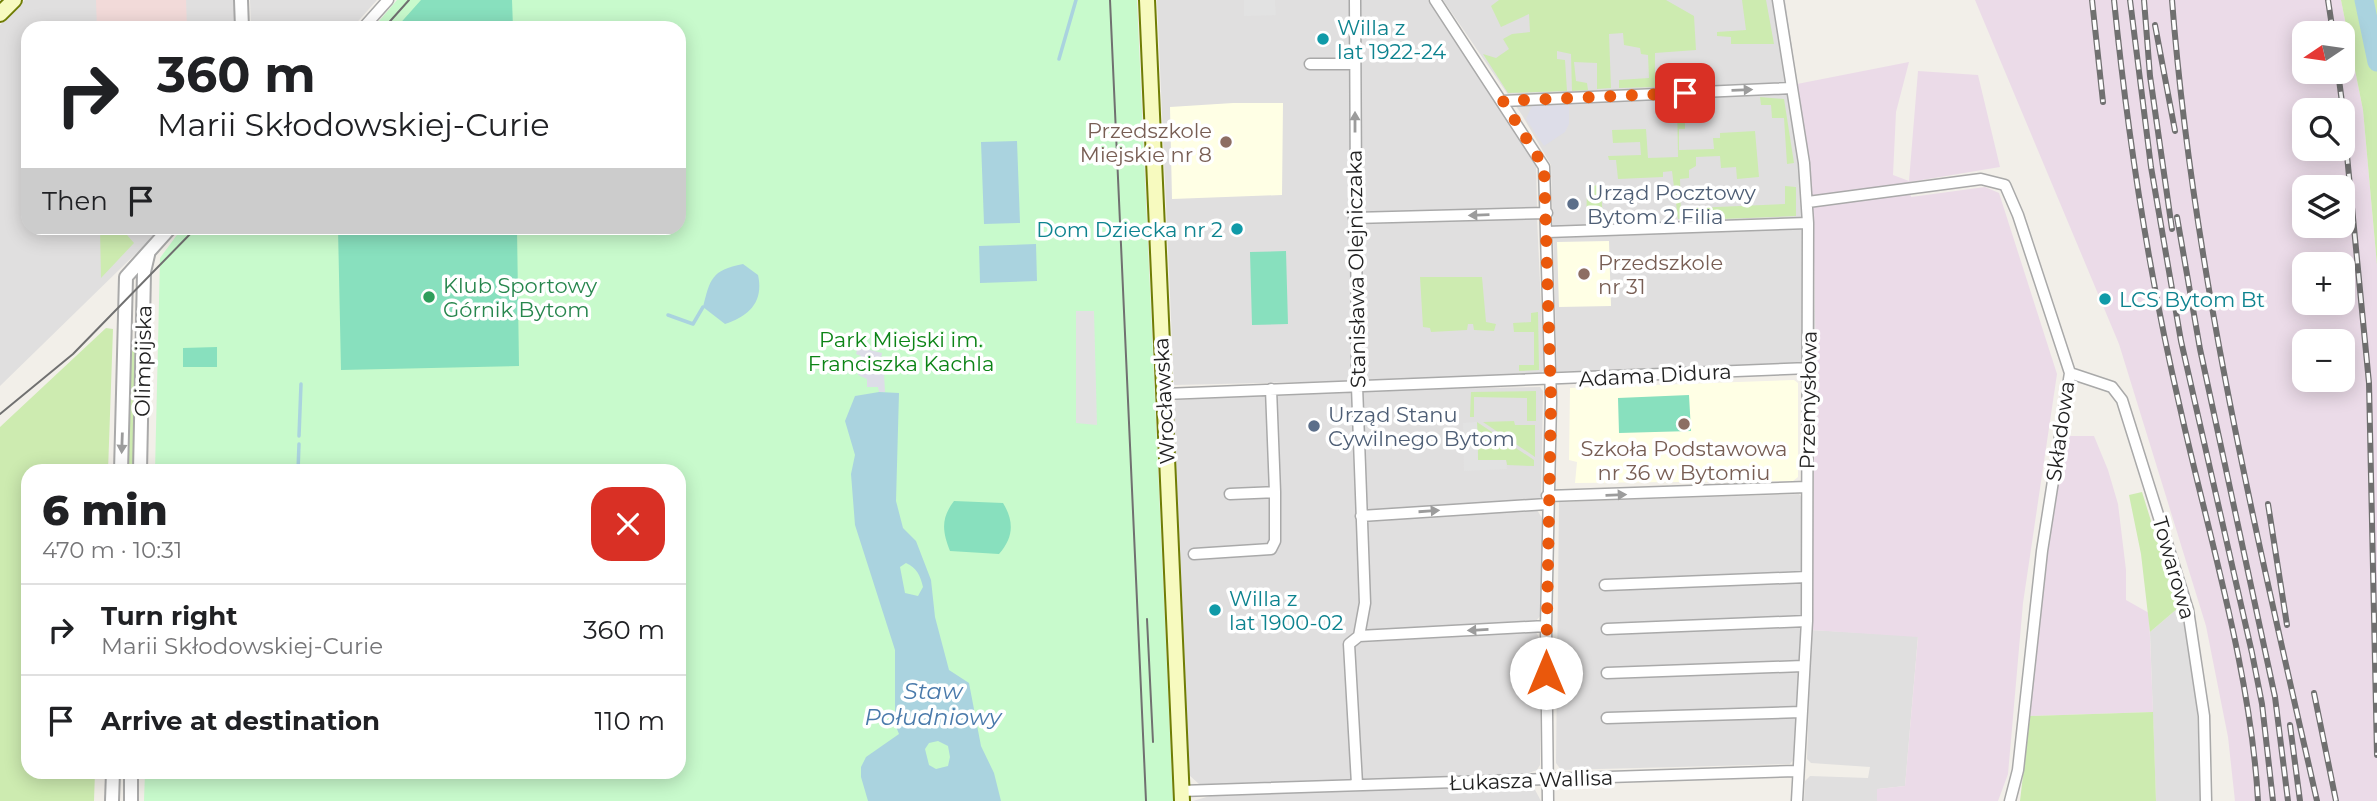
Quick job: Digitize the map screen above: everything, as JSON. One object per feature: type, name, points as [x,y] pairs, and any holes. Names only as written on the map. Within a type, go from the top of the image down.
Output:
[{"type":"main road","points":[[0,13],[14,0]]},
{"type":"main road","name":"Wrocławska","points":[[1147,0],[1182,796]]},
{"type":"street","points":[[241,0],[242,21]]},
{"type":"street","points":[[369,21],[388,0]]},
{"type":"street","name":"Stanisława Olejniczaka","points":[[1355,0],[1354,218],[1365,603],[1359,636],[1349,644],[1357,784]]},
{"type":"street","points":[[1436,0],[1544,167],[1550,379],[1546,626],[1548,801]]},
{"type":"street","name":"Przemysłowa","points":[[1779,0],[1808,202],[1810,368],[1807,621],[1797,801]]},
{"type":"street","points":[[1310,64],[1355,64]]},
{"type":"street","points":[[1503,101],[1792,88]]},
{"type":"street","name":"Składowa","points":[[1808,202],[1981,179],[2000,182],[2008,190],[2018,215],[2070,373],[2042,551],[2018,770],[2010,801]]},
{"type":"street","points":[[1354,218],[1547,213]]},
{"type":"street","points":[[1547,232],[1808,223]]},
{"type":"street","points":[[149,251],[164,235]]},
{"type":"street","name":"Olimpijska","points":[[121,464],[127,277],[149,251]]},
{"type":"street","name":"Olimpijska","points":[[140,464],[144,272],[149,251]]},
{"type":"street","name":"Adama Didura","points":[[1164,394],[1810,368]]},
{"type":"street","name":"Towarowa","points":[[2070,373],[2112,387],[2120,397],[2167,537],[2188,610],[2200,682],[2205,727],[2206,801]]},
{"type":"street","points":[[1194,554],[1271,549],[1275,541],[1270,389]]},
{"type":"street","points":[[1361,516],[1547,500],[1807,487]]},
{"type":"street","points":[[1230,494],[1275,492]]},
{"type":"street","points":[[1605,585],[1807,578]]},
{"type":"street","points":[[1607,629],[1807,621]]},
{"type":"street","points":[[1359,636],[1546,626]]},
{"type":"street","points":[[1607,673],[1803,666]]},
{"type":"street","points":[[1607,718],[1801,712]]},
{"type":"street","name":"Łukasza Wallisa","points":[[1182,796],[1357,784],[1547,781],[1797,771]]},
{"type":"street","points":[[112,801],[113,779]]},
{"type":"street","points":[[131,779],[131,801]]},
{"type":"shaded area","points":[[25,0],[234,0],[234,21],[21,21],[21,235],[155,235],[0,386],[0,25]]},
{"type":"shaded area","points":[[96,0],[186,0],[187,21],[97,21]]},
{"type":"shaded area","points":[[250,0],[377,0],[358,21],[251,21]]},
{"type":"shaded area","points":[[1157,0],[1350,0],[1353,375],[1350,381],[1174,385]]},
{"type":"shaded area","points":[[1244,0],[1275,0],[1276,15],[1244,16]]},
{"type":"shaded area","points":[[1359,0],[1428,0],[1536,163],[1537,208],[1359,215]]},
{"type":"shaded area","points":[[1443,0],[1785,0],[1812,186],[1816,364],[1557,372],[1551,165],[1522,115]]},
{"type":"shaded area","points":[[1975,0],[2341,0],[2345,21],[2292,21],[2292,84],[2356,84],[2356,75],[2363,110],[2377,265],[2377,801],[2235,801],[2228,737],[2206,626],[2119,344]]},
{"type":"shaded area","points":[[1909,62],[1896,112],[1893,175],[1909,181],[1918,71],[1978,75],[2000,167],[1910,182],[1911,197],[1985,187],[1999,193],[2057,374],[2023,603],[2008,774],[1998,801],[1877,801],[1877,789],[1905,786],[1918,637],[1811,630],[1816,364],[1813,210],[1797,84]]},
{"type":"shaded area","name":"Przedszkole Miejskie nr 8","points":[[1283,103],[1282,195],[1172,199],[1170,107]]},
{"type":"shaded area","points":[[1569,105],[1569,124],[1565,132],[1544,146],[1526,119],[1532,106]]},
{"type":"shaded area","points":[[1537,218],[1544,369],[1541,374],[1362,381],[1358,228],[1361,224]]},
{"type":"shaded area","name":"Przedszkole nr 31","points":[[1609,241],[1611,306],[1559,307],[1557,242]]},
{"type":"shaded area","points":[[1076,311],[1094,311],[1097,425],[1076,423]]},
{"type":"shaded area","points":[[858,347],[882,353],[879,372],[884,374],[885,392],[879,392],[878,387],[867,387],[867,379],[858,375],[861,356],[856,354]]},
{"type":"shaded area","name":"Szkoła Podstawowa nr 36 w Bytomiu","points":[[1794,380],[1798,383],[1798,477],[1793,481],[1575,483],[1577,462],[1569,460],[1570,388]]},
{"type":"shaded area","points":[[1540,387],[1543,391],[1541,497],[1530,509],[1537,510],[1542,518],[1541,615],[1535,622],[1514,624],[1514,633],[1536,632],[1541,641],[1540,765],[1537,770],[1529,773],[1466,777],[1467,787],[1534,788],[1541,801],[1193,801],[1210,796],[1209,785],[1199,784],[1189,775],[1173,409],[1176,400],[1261,395],[1268,399],[1277,396],[1344,392],[1361,396],[1366,390]]},
{"type":"shaded area","points":[[1477,422],[1478,460],[1506,460],[1507,469],[1464,471],[1463,423]]},
{"type":"shaded area","points":[[2065,436],[2094,436],[2108,470],[2118,504],[2126,570],[2126,600],[2149,613],[2153,712],[2030,716],[2048,548]]},
{"type":"shaded area","points":[[1799,494],[1805,501],[1800,666],[1793,760],[1790,764],[1561,770],[1556,763],[1559,502]]},
{"type":"shaded area","points":[[2178,608],[2186,630],[2197,698],[2200,801],[2156,801],[2150,632]]},
{"type":"shaded area","points":[[1811,630],[1918,636],[1905,786],[1878,789],[1877,801],[1804,801],[1805,781],[1810,776],[1868,778],[1870,767],[1811,763],[1807,759]]},
{"type":"green space","name":"Park Miejski im. Franciszka Kachla","points":[[397,0],[1137,0],[1173,801],[144,801],[145,779],[686,779],[686,464],[155,464],[160,258],[177,235],[686,235],[686,21],[379,21]]},
{"type":"green space","points":[[421,0],[512,0],[513,21],[402,21]]},
{"type":"green space","points":[[1499,0],[1666,0],[1694,16],[1696,50],[1655,53],[1655,87],[1619,88],[1619,80],[1649,78],[1648,55],[1641,54],[1640,48],[1624,45],[1623,33],[1609,34],[1611,88],[1597,89],[1597,63],[1574,62],[1576,81],[1587,83],[1588,90],[1572,91],[1571,54],[1557,51],[1557,59],[1565,60],[1567,91],[1508,93],[1483,54],[1496,58],[1509,49],[1503,39],[1512,34],[1530,32],[1529,14],[1501,27],[1491,6]]},
{"type":"green space","points":[[1742,0],[1766,0],[1774,44],[1731,44],[1731,37],[1717,36],[1717,32],[1746,30]]},
{"type":"green space","points":[[2341,0],[2377,0],[2377,265],[2363,110],[2356,75],[2356,21],[2345,21]]},
{"type":"green space","points":[[1760,97],[1784,99],[1794,163],[1787,164],[1784,118],[1772,118],[1771,105],[1761,105]]},
{"type":"green space","points":[[1712,98],[1713,108],[1685,109],[1685,129],[1679,129],[1679,150],[1714,149],[1713,138],[1720,138],[1720,133],[1755,131],[1759,177],[1737,179],[1736,167],[1721,168],[1720,156],[1696,157],[1696,166],[1689,170],[1689,178],[1680,179],[1681,219],[1678,219],[1672,171],[1663,172],[1663,177],[1618,179],[1616,160],[1609,160],[1608,156],[1641,155],[1640,142],[1613,143],[1612,130],[1646,129],[1648,158],[1678,157],[1677,100]]},
{"type":"green space","points":[[1601,185],[1603,223],[1586,224],[1587,191],[1590,186]]},
{"type":"green space","points":[[1785,186],[1796,187],[1796,216],[1695,220],[1694,208],[1785,204]]},
{"type":"green space","points":[[100,235],[127,235],[134,243],[101,278]]},
{"type":"green space","name":"Klub Sportowy Górnik Bytom","points":[[338,235],[517,235],[519,366],[341,370]]},
{"type":"green space","points":[[1286,251],[1288,324],[1252,325],[1250,252]]},
{"type":"green space","points":[[1420,277],[1482,277],[1486,322],[1496,324],[1494,331],[1474,330],[1473,324],[1468,324],[1467,330],[1431,332],[1430,328],[1423,327]]},
{"type":"green space","points":[[1538,312],[1539,370],[1519,371],[1519,365],[1534,365],[1534,332],[1514,332],[1513,323],[1531,322],[1531,313]]},
{"type":"green space","points":[[106,328],[113,329],[108,464],[21,464],[21,779],[95,779],[94,801],[0,801],[0,427]]},
{"type":"green space","points":[[131,345],[138,350],[135,464],[127,464]]},
{"type":"green space","points":[[217,347],[217,367],[183,367],[183,348]]},
{"type":"green space","points":[[1536,391],[1536,421],[1527,421],[1527,398],[1474,397],[1474,417],[1470,417],[1471,392]]},
{"type":"green space","points":[[1689,395],[1691,431],[1619,433],[1618,398]]},
{"type":"green space","points":[[1514,421],[1515,425],[1535,425],[1535,457],[1483,422]]},
{"type":"green space","points":[[1477,422],[1534,460],[1534,466],[1507,465],[1506,460],[1478,460]]},
{"type":"green space","points":[[2142,492],[2178,608],[2150,632],[2141,554],[2129,495]]},
{"type":"green space","points":[[954,501],[1003,503],[1011,529],[1008,541],[999,554],[950,551],[944,525]]},
{"type":"green space","points":[[2153,712],[2156,801],[2020,801],[2030,716]]},
{"type":"water","points":[[1017,141],[1020,223],[984,224],[981,142]]},
{"type":"water","points":[[1036,244],[1037,281],[980,283],[979,246]]},
{"type":"water","points":[[743,264],[758,275],[757,300],[748,312],[725,324],[703,307],[710,283],[724,269]]},
{"type":"water","name":"Staw Południowy","points":[[879,392],[899,393],[896,501],[903,528],[916,541],[931,580],[935,617],[949,670],[969,683],[981,746],[994,773],[1001,801],[868,801],[861,767],[866,757],[899,734],[895,724],[895,650],[855,525],[851,474],[855,455],[845,421],[855,396]],"holes":[[[906,563],[921,579],[923,587],[918,596],[905,593],[900,567]],[[938,741],[948,746],[950,757],[948,766],[936,769],[929,765],[925,749],[929,743]]]},
{"type":"waterway","points":[[1059,59],[1076,0]]},
{"type":"waterway","points":[[2364,0],[2377,62]]},
{"type":"waterway","points":[[668,315],[693,324],[703,307]]},
{"type":"waterway","points":[[299,436],[301,384]]},
{"type":"waterway","points":[[298,464],[299,444]]},
{"type":"tram line","points":[[390,21],[409,0]]},
{"type":"tram line","points":[[1110,0],[1146,801]]},
{"type":"tram line","points":[[0,414],[73,354],[189,235]]},
{"type":"tram line","points":[[1147,619],[1153,742]]},
{"type":"railway","points":[[2092,0],[2103,102]]},
{"type":"railway","points":[[2114,0],[2149,259],[2238,655],[2254,753],[2258,801]]},
{"type":"railway","points":[[2130,0],[2151,167],[2181,341],[2252,653],[2262,704],[2273,801]]},
{"type":"railway","points":[[2144,0],[2150,76],[2172,229]]},
{"type":"railway","points":[[2172,0],[2182,102],[2211,303],[2250,503],[2317,801]]},
{"type":"railway","points":[[2328,0],[2331,21]]},
{"type":"railway","points":[[2155,25],[2175,131]]},
{"type":"railway","points":[[2340,84],[2341,98]]},
{"type":"railway","points":[[2348,161],[2369,383],[2377,755]]},
{"type":"railway","points":[[2177,217],[2200,349],[2275,697],[2288,801]]},
{"type":"railway","points":[[2268,504],[2287,625]]},
{"type":"railway","points":[[2314,693],[2336,801]]},
{"type":"railway","points":[[2290,725],[2300,801]]},
{"type":"place","name":"Willa z lat 1922-24","points":[[1323,39]]},
{"type":"place","name":"Przedszkole Miejskie nr 8","points":[[1226,142]]},
{"type":"place","name":"Urząd Pocztowy Bytom 2 Filia","points":[[1573,204]]},
{"type":"place","name":"Dom Dziecka nr 2","points":[[1237,229]]},
{"type":"place","name":"Przedszkole nr 31","points":[[1584,274]]},
{"type":"place","name":"Klub Sportowy Górnik Bytom","points":[[429,297]]},
{"type":"place","name":"LCS Bytom Bt","points":[[2105,299]]},
{"type":"place","name":"Szkoła Podstawowa nr 36 w Bytomiu","points":[[1684,424]]},
{"type":"place","name":"Urząd Stanu Cywilnego Bytom","points":[[1314,426]]},
{"type":"place","name":"Willa z lat 1900-02","points":[[1215,610]]},
{"type":"route","points":[[1546,673],[1547,496],[1551,401],[1544,167],[1503,101],[1685,93]]}]
